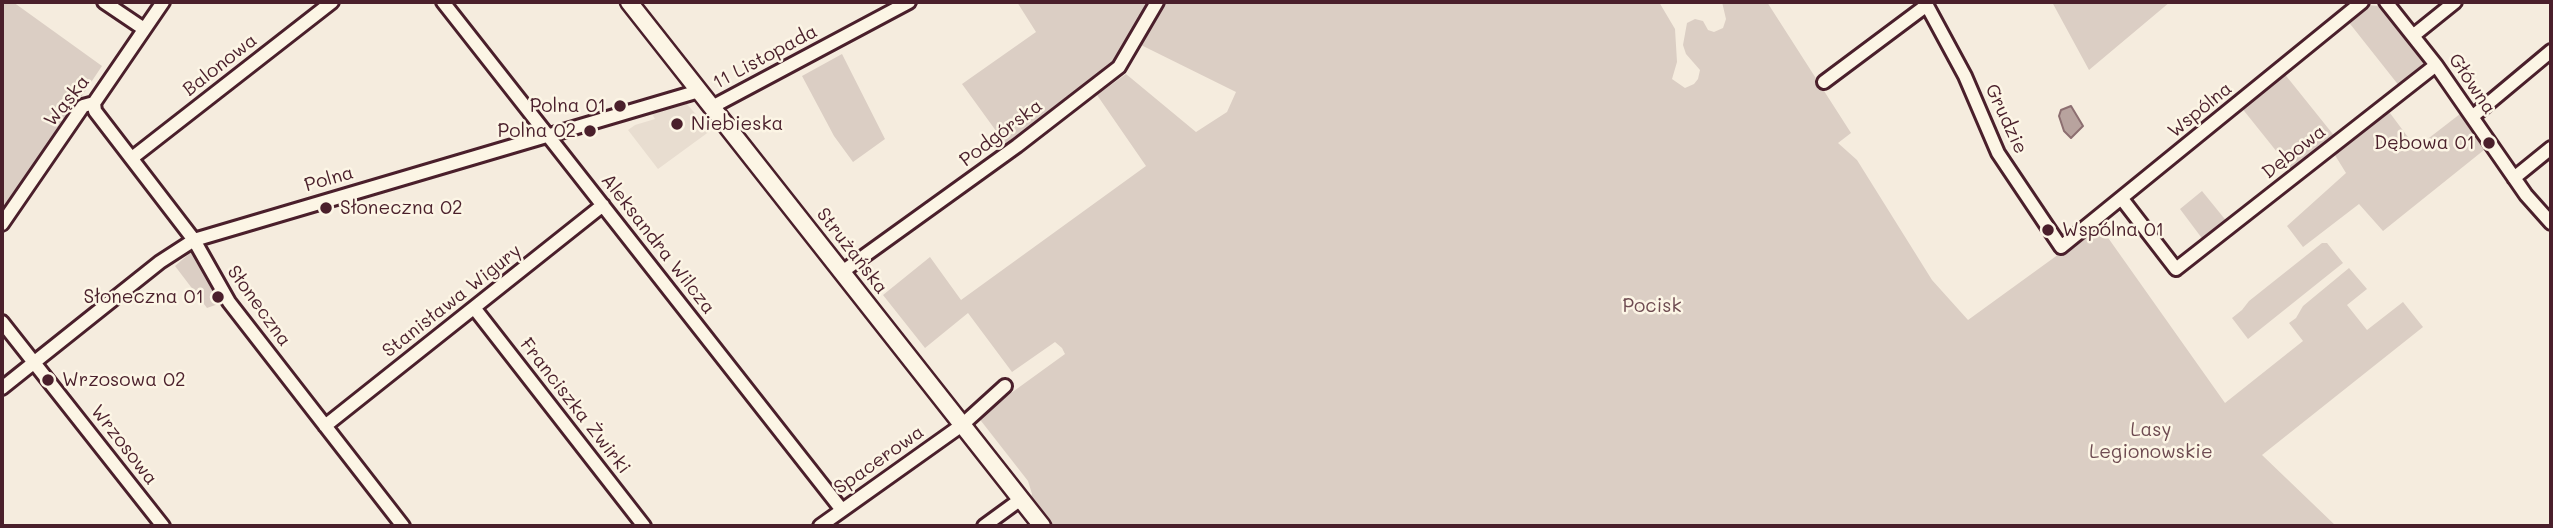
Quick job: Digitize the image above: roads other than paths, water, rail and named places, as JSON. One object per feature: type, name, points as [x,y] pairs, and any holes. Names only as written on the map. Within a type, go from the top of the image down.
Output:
[{"type":"main road","name":"Strużańska","points":[[629,2],[1042,526]]},
{"type":"street","points":[[104,2],[144,29]]},
{"type":"street","name":"Wąska","points":[[2,224],[83,106],[94,103],[163,2]]},
{"type":"street","name":"Balonowa","points":[[132,158],[332,2]]},
{"type":"street","name":"Aleksandra Wilcza","points":[[443,2],[842,510]]},
{"type":"street","name":"11 Listopada","points":[[712,107],[909,2]]},
{"type":"street","name":"Podgórska","points":[[842,272],[1017,146],[1119,67],[1157,2]]},
{"type":"street","name":"Wspólna","points":[[2061,247],[2362,2]]},
{"type":"street","name":"Główna","points":[[2386,2],[2436,65],[2526,195],[2551,223]]},
{"type":"street","points":[[2414,36],[2455,2]]},
{"type":"street","points":[[1824,82],[1926,4]]},
{"type":"street","name":"Grudzie","points":[[1926,4],[1965,76],[1998,153],[2061,247]]},
{"type":"street","points":[[2472,117],[2551,51]]},
{"type":"street","name":"Dębowa","points":[[2122,199],[2176,269],[2436,65]]},
{"type":"street","name":"Polna","points":[[4,385],[160,262],[194,240],[699,91]]},
{"type":"street","name":"Słoneczna","points":[[94,103],[95,111],[194,240],[224,295],[403,526]]},
{"type":"street","points":[[2514,178],[2551,148]]},
{"type":"street","name":"Stanisława Wigury","points":[[325,426],[603,205]]},
{"type":"street","name":"Franciszka Żwirki","points":[[475,309],[644,526]]},
{"type":"street","name":"Wrzosowa","points":[[2,322],[163,526]]},
{"type":"street","name":"Spacerowa","points":[[820,526],[961,425],[1005,386]]},
{"type":"street","points":[[984,526],[1021,499]]},
{"type":"place","name":"Polna 01","points":[[620,106]]},
{"type":"place","name":"Niebieska","points":[[677,124]]},
{"type":"place","name":"Polna 02","points":[[590,131]]},
{"type":"place","name":"Dębowa 01","points":[[2489,143]]},
{"type":"place","name":"Słoneczna 02","points":[[326,208]]},
{"type":"place","name":"Wspólna 01","points":[[2048,230]]},
{"type":"place","name":"Słoneczna 01","points":[[218,297]]},
{"type":"place","name":"Wrzosowa 02","points":[[48,380]]},
{"type":"park label","name":"Pocisk","points":[[1652,306]]},
{"type":"park label","name":"Lasy Legionowskie","points":[[2151,441]]}]
